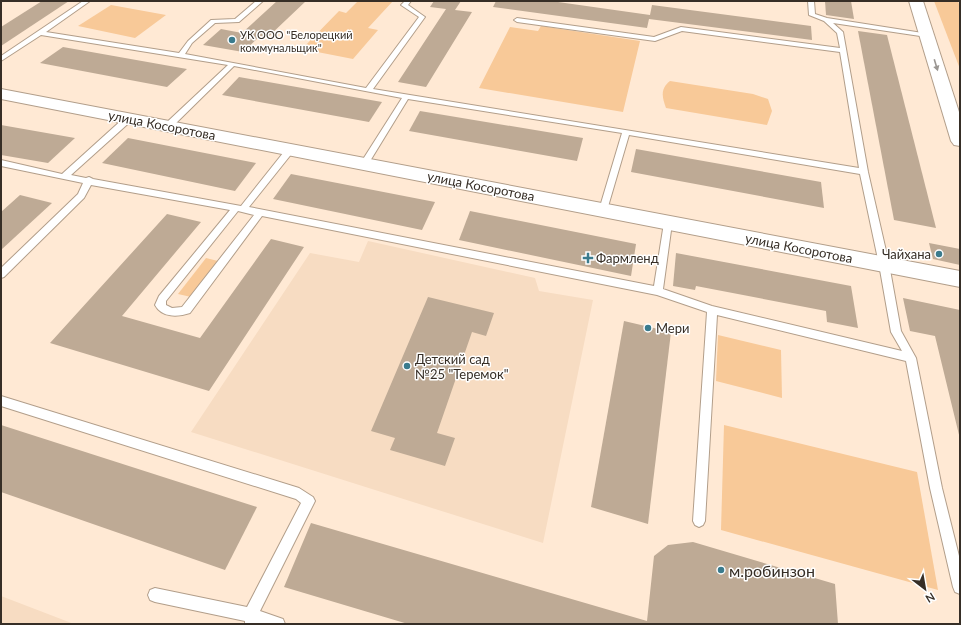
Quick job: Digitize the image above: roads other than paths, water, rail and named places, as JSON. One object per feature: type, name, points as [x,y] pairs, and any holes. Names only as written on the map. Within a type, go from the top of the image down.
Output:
[{"type":"street","points":[[916,1],[960,141]]},
{"type":"street","name":"улица Косоротова","points":[[1,94],[960,279]]},
{"type":"lane","points":[[1,59],[87,1]]},
{"type":"lane","points":[[181,55],[190,42],[213,21],[237,21],[260,1]]},
{"type":"lane","points":[[368,90],[422,17],[404,5],[408,1]]},
{"type":"lane","points":[[811,1],[812,15],[826,20],[927,35]]},
{"type":"lane","points":[[517,20],[655,39],[681,29],[844,51]]},
{"type":"lane","points":[[826,20],[840,32],[864,172],[884,264],[896,332],[911,358],[936,488],[960,587]]},
{"type":"lane","points":[[41,33],[233,64],[406,97],[864,172]]},
{"type":"lane","points":[[168,126],[233,64]]},
{"type":"lane","points":[[364,164],[406,97]]},
{"type":"lane","points":[[64,176],[128,119]]},
{"type":"lane","points":[[603,210],[626,133]]},
{"type":"lane","points":[[261,212],[186,310],[176,312],[163,309],[160,305],[162,299],[290,150]]},
{"type":"lane","points":[[1,163],[261,212],[658,291],[712,310],[911,358]]},
{"type":"lane","points":[[1,274],[81,196],[89,180]]},
{"type":"lane","points":[[658,291],[668,223]]},
{"type":"lane","points":[[700,521],[712,310]]},
{"type":"lane","points":[[1,401],[299,494],[310,501],[252,620]]},
{"type":"lane","points":[[155,595],[252,620],[278,624]]},
{"type":"place","name":"УК ООО \"Белорецкий коммунальщик\"","points":[[232,40]]},
{"type":"place","name":"Чайхана","points":[[939,254]]},
{"type":"place","name":"Фармленд","points":[[588,258]]},
{"type":"place","name":"Мери","points":[[648,328]]},
{"type":"place","name":"Детский сад №25 \"Теремок\"","points":[[407,366]]},
{"type":"place","name":"м.робинзон","points":[[721,570]]}]
